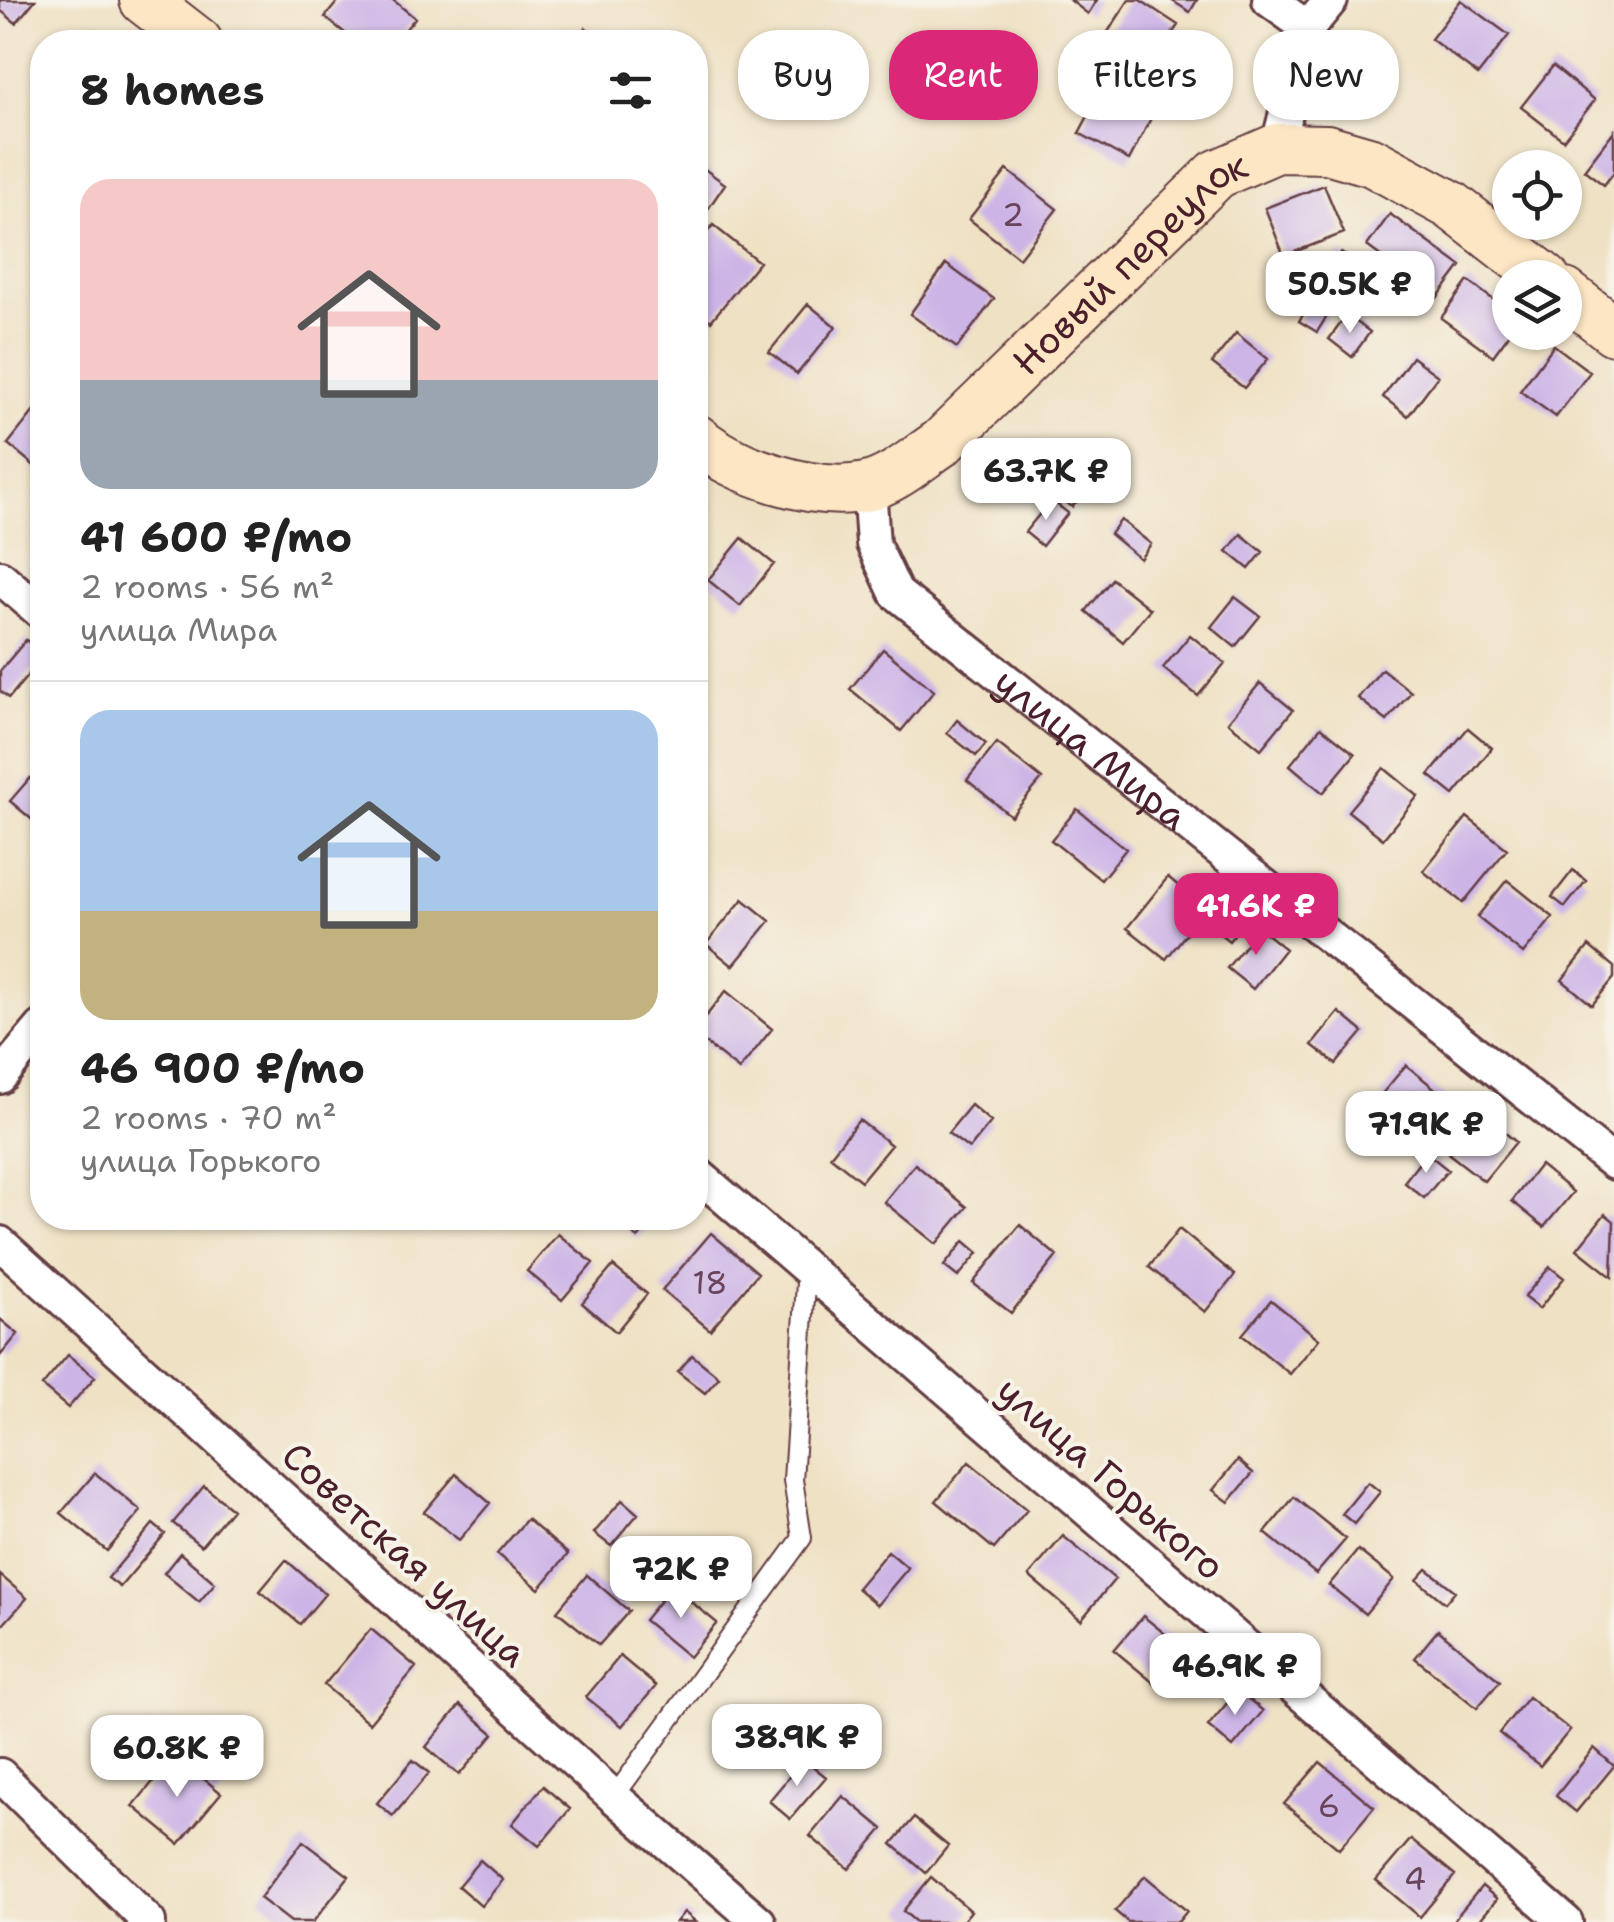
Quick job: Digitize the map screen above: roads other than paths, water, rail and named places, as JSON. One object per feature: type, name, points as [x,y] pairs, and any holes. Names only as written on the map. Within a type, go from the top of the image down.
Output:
[{"type":"street","points":[[144,0],[183,30]]},
{"type":"street","points":[[1269,0],[1308,28]]},
{"type":"street","name":"Новый переулок","points":[[861,487],[890,477],[941,443],[1217,174],[1277,148],[1308,28],[1332,0]]},
{"type":"street","points":[[1277,148],[1327,149],[1372,162],[1451,205],[1522,260]]},
{"type":"street","points":[[1582,306],[1614,331]]},
{"type":"street","points":[[708,445],[762,476],[804,485],[861,487]]},
{"type":"street","name":"улица Мира","points":[[861,487],[873,544],[896,593],[1614,1162]]},
{"type":"street","points":[[0,577],[30,603]]},
{"type":"street","points":[[0,1077],[30,1041]]},
{"type":"street","name":"улица Горького","points":[[708,1183],[1566,1922]]},
{"type":"street","name":"Советская улица","points":[[0,1243],[758,1922]]},
{"type":"street","points":[[0,1775],[149,1922]]},
{"type":"lane","points":[[614,1797],[802,1538],[793,1480],[807,1268]]}]
